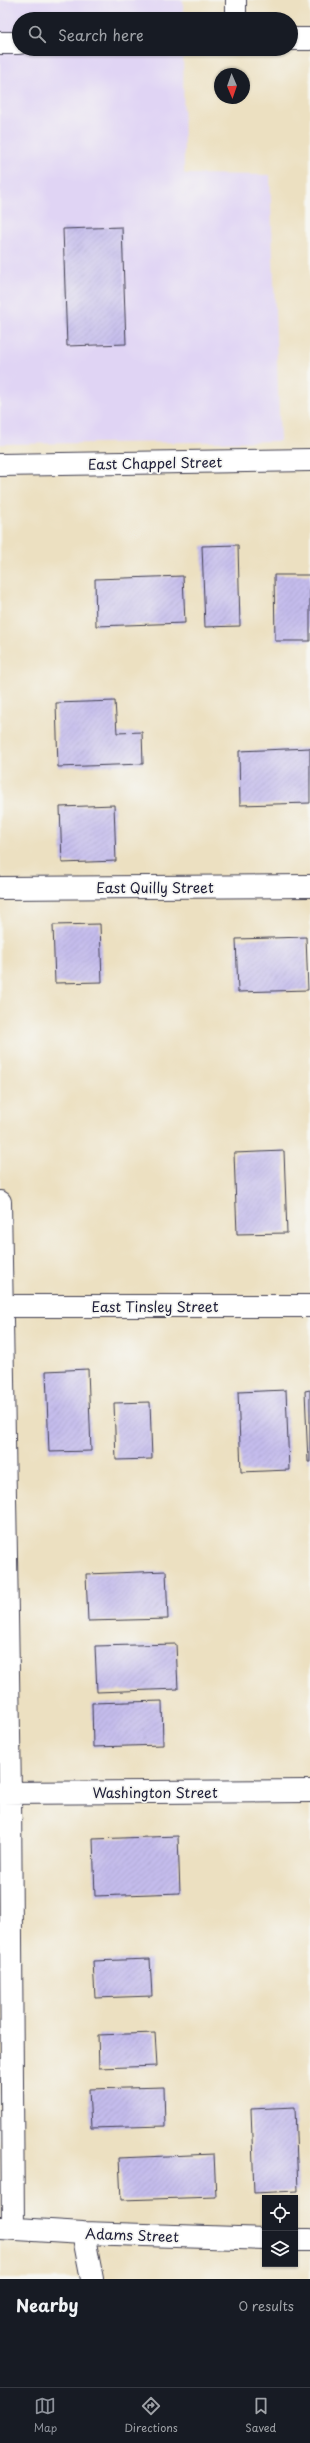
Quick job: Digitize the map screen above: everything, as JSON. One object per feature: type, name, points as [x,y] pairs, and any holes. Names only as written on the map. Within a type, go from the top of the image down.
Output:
[{"type":"street","points":[[298,39],[310,39]]},
{"type":"street","points":[[0,43],[12,43]]},
{"type":"street","name":"East Chappel Street","points":[[0,465],[310,460]]},
{"type":"street","name":"East Quilly Street","points":[[0,888],[310,886]]},
{"type":"street","points":[[0,1202],[5,1793],[6,2228]]},
{"type":"street","name":"East Tinsley Street","points":[[1,1306],[310,1306]]},
{"type":"street","name":"Washington Street","points":[[5,1793],[310,1791]]},
{"type":"street","name":"Adams Street","points":[[6,2228],[83,2233],[262,2239]]},
{"type":"street","points":[[83,2233],[92,2279]]},
{"type":"street","points":[[298,2240],[310,2240]]},
{"type":"lane","points":[[236,0],[236,12]]},
{"type":"shaded area","points":[[0,0],[183,0],[183,12],[12,12],[12,56],[183,56],[184,174],[270,175],[280,441],[0,444]]},
{"type":"building","points":[[122,227],[126,344],[67,346],[63,229]]},
{"type":"building","points":[[238,545],[240,626],[205,627],[202,546]]},
{"type":"building","points":[[274,575],[310,575],[310,641],[275,641]]},
{"type":"building","points":[[183,576],[185,623],[96,626],[95,579]]},
{"type":"building","points":[[115,701],[117,733],[142,732],[143,764],[58,767],[56,703]]},
{"type":"building","points":[[310,748],[310,803],[240,805],[239,751]]},
{"type":"building","points":[[114,805],[116,861],[62,863],[60,807]]},
{"type":"building","points":[[100,924],[102,982],[55,983],[53,925]]},
{"type":"building","points":[[306,937],[308,990],[238,992],[236,939]]},
{"type":"building","points":[[284,1151],[287,1233],[237,1234],[234,1153]]},
{"type":"building","points":[[88,1369],[91,1451],[49,1452],[46,1371]]},
{"type":"building","points":[[286,1390],[289,1470],[241,1472],[238,1392]]},
{"type":"building","points":[[310,1390],[310,1462],[308,1462],[305,1391]]},
{"type":"building","points":[[150,1402],[152,1459],[116,1460],[114,1403]]},
{"type":"building","points":[[166,1571],[168,1619],[88,1621],[86,1574]]},
{"type":"building","points":[[176,1644],[178,1689],[97,1692],[95,1646]]},
{"type":"building","points":[[162,1701],[163,1745],[93,1747],[92,1703]]},
{"type":"building","points":[[178,1836],[180,1893],[95,1896],[93,1839]]},
{"type":"building","points":[[150,1959],[152,1996],[95,1998],[93,1961]]},
{"type":"building","points":[[155,2033],[157,2066],[99,2068],[98,2035]]},
{"type":"building","points":[[164,2087],[165,2126],[91,2128],[89,2089]]},
{"type":"building","points":[[295,2107],[298,2191],[254,2193],[251,2109]]},
{"type":"building","points":[[214,2154],[216,2197],[121,2200],[119,2158]]}]
